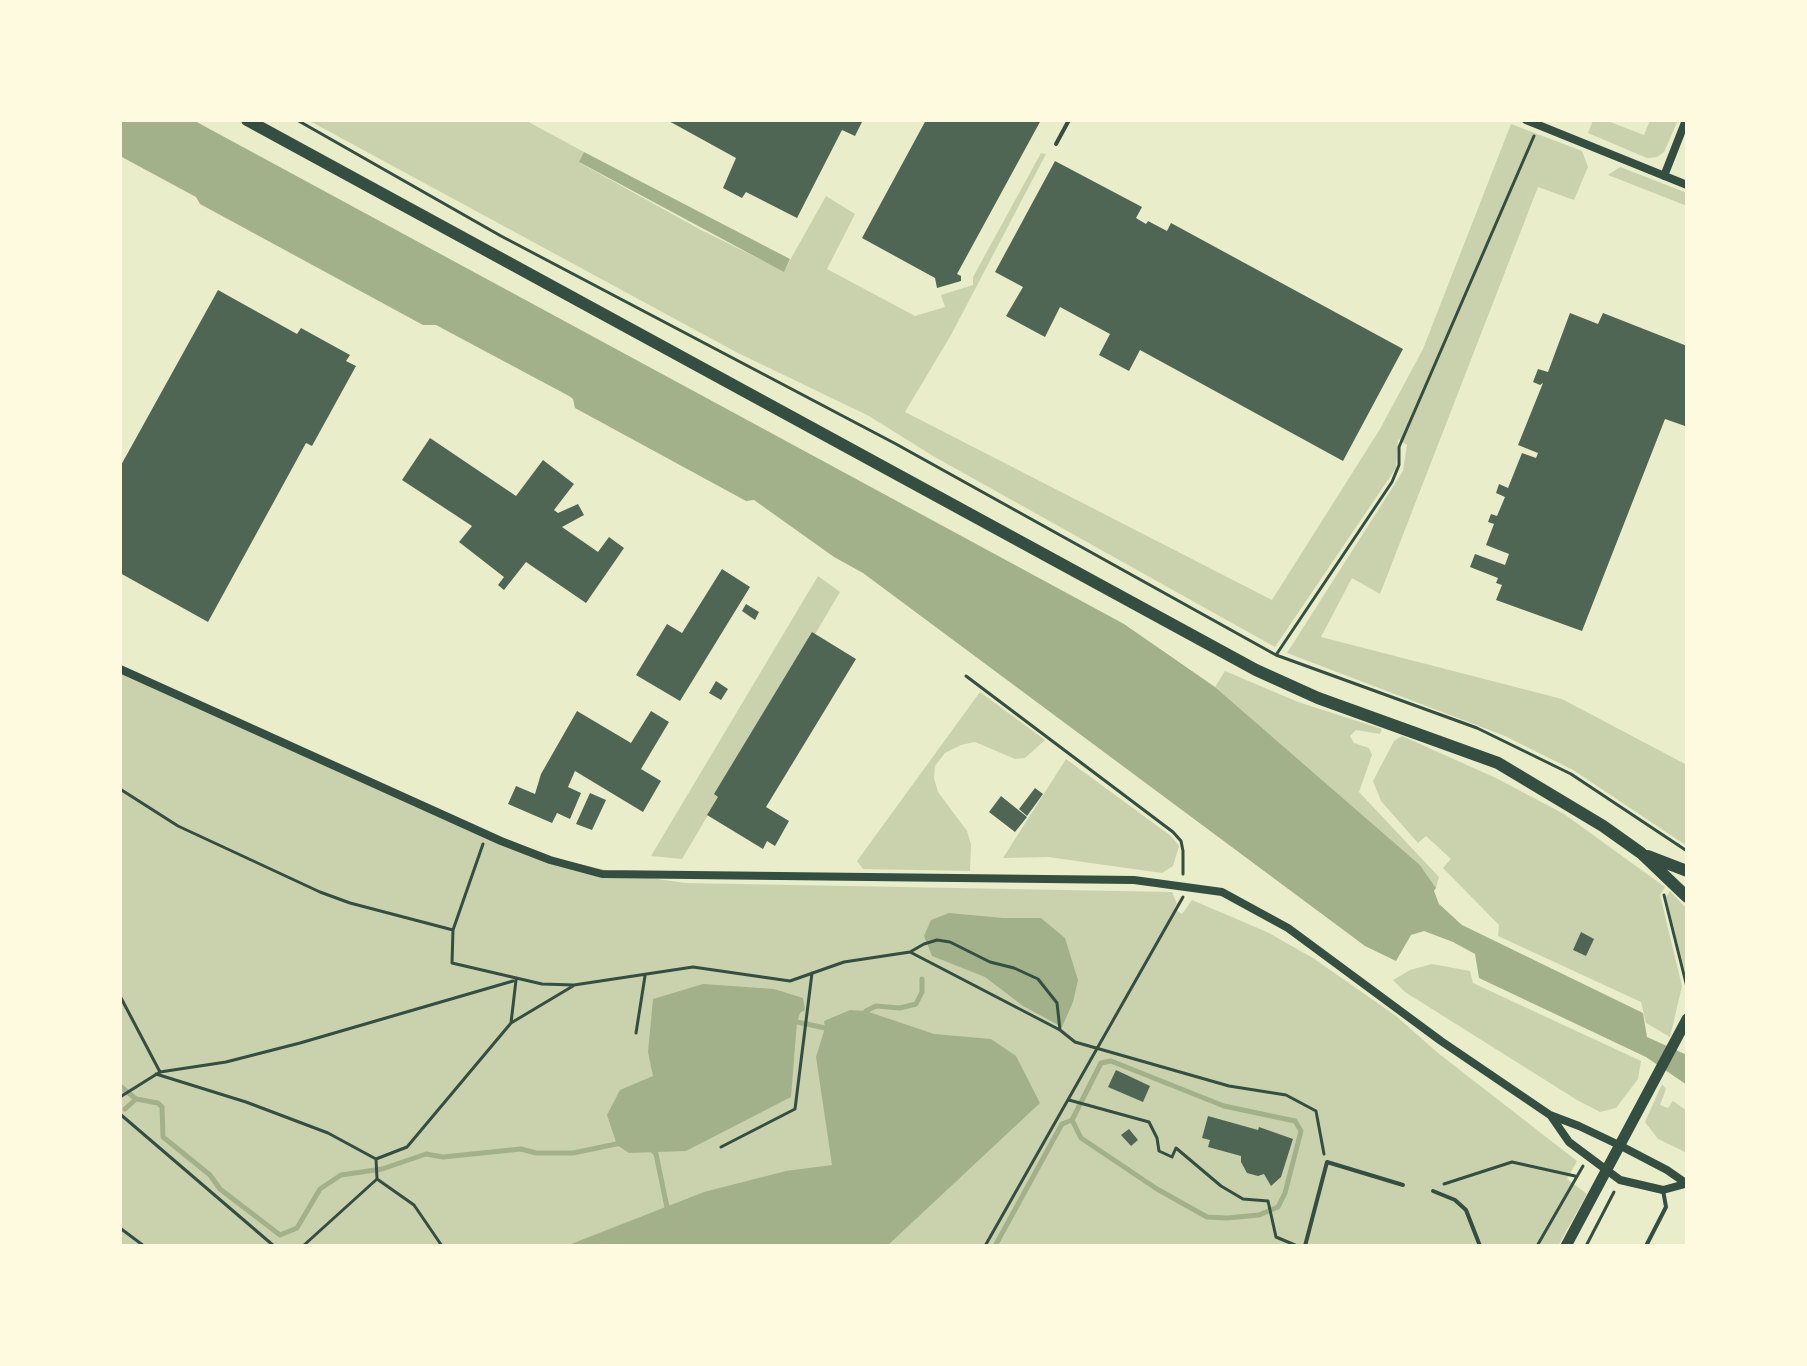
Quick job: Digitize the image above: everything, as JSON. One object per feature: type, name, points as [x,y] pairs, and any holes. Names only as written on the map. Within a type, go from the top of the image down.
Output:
[{"type":"main road","points":[[247,120],[1256,670],[1318,698],[1498,763],[1562,800],[1641,853],[1687,897]]},
{"type":"main road","points":[[1641,853],[1687,871]]},
{"type":"street","points":[[1526,120],[1687,185]]},
{"type":"street","points":[[1664,176],[1686,120]]},
{"type":"street","points":[[120,669],[487,834],[550,860],[602,874],[1134,880],[1222,892],[1288,928],[1441,1041],[1550,1115],[1619,1145],[1667,1170],[1686,1184]]},
{"type":"street","points":[[1566,1246],[1687,1019]]},
{"type":"street","points":[[1550,1115],[1569,1142],[1620,1180],[1663,1190],[1686,1184]]},
{"type":"lane","points":[[1056,144],[1069,120]]},
{"type":"lane","points":[[1305,1246],[1327,1162],[1403,1185]]},
{"type":"lane","points":[[1646,1246],[1666,1207],[1663,1190]]},
{"type":"lane","points":[[1433,1191],[1455,1200],[1466,1210],[1480,1246]]},
{"type":"path","points":[[297,120],[501,236],[896,444],[1276,655],[1477,728],[1571,774],[1687,851]]},
{"type":"path","points":[[1276,655],[1392,482],[1399,465],[1399,447],[1539,125]]},
{"type":"path","points":[[966,676],[1173,832],[1181,841],[1183,851],[1183,899],[985,1246]]},
{"type":"path","points":[[121,790],[178,826],[320,892],[453,930]]},
{"type":"path","points":[[487,834],[453,930],[452,963],[516,980],[574,985],[693,967],[790,981],[844,962],[910,952],[928,943],[950,942],[990,962],[1038,979],[1057,1003],[1060,1030]]},
{"type":"path","points":[[1672,883],[1664,895],[1687,987]]},
{"type":"path","points":[[910,952],[1060,1030],[1075,1042],[1229,1086],[1286,1095],[1306,1105],[1316,1111],[1327,1162]]},
{"type":"path","points":[[721,1147],[795,1109],[812,973]]},
{"type":"path","points":[[636,1033],[645,976]]},
{"type":"path","points":[[511,1023],[516,980]]},
{"type":"path","points":[[121,1097],[158,1073],[226,1062],[300,1043],[516,980]]},
{"type":"path","points":[[120,996],[158,1073],[328,1133],[376,1159],[407,1147],[511,1023],[574,985]]},
{"type":"path","points":[[1068,1100],[1149,1122],[1159,1151],[1172,1157],[1176,1148],[1221,1186],[1243,1199],[1268,1201],[1276,1237],[1298,1246]]},
{"type":"path","points":[[120,1114],[274,1246]]},
{"type":"path","points":[[376,1159],[377,1179]]},
{"type":"path","points":[[1433,1191],[1445,1184],[1512,1162],[1575,1176],[1537,1246]]},
{"type":"path","points":[[377,1179],[414,1205],[440,1245]]},
{"type":"path","points":[[303,1246],[377,1179]]},
{"type":"path","points":[[120,1228],[144,1246]]},
{"type":"shaded area","points":[[120,120],[193,120],[1124,624],[1215,687],[1420,865],[1436,888],[1434,891],[1439,904],[1462,925],[1643,1013],[1647,1037],[1687,1055],[1687,1085],[1646,1057],[1479,978],[1475,954],[1453,942],[1424,931],[1411,935],[1396,961],[1365,946],[863,573],[834,557],[754,500],[746,501],[575,408],[569,396],[436,325],[423,325],[200,204],[196,197],[120,156]]},
{"type":"shaded area","points":[[308,120],[525,120],[584,152],[580,163],[701,230],[784,271],[826,196],[855,214],[827,269],[915,316],[945,307],[941,295],[973,285],[973,277],[1041,153],[1046,154],[951,335],[905,412],[1272,600],[1380,429],[1423,349],[1511,124],[1582,151],[1588,167],[1574,200],[1538,187],[1380,594],[1352,578],[1321,637],[1562,699],[1687,765],[1687,846],[1573,770],[1505,736],[1287,653],[1403,471],[1407,445],[1398,439],[1396,468],[1275,647],[933,456],[869,416],[736,352]]},
{"type":"shaded area","points":[[1593,120],[1605,120],[1644,135],[1650,120],[1678,120],[1664,152],[1647,158],[1588,133]]},
{"type":"shaded area","points":[[584,152],[790,259],[784,272],[579,162]]},
{"type":"shaded area","points":[[1620,167],[1687,193],[1687,206],[1608,175]]},
{"type":"shaded area","points":[[818,576],[840,592],[682,859],[651,856]]},
{"type":"shaded area","points":[[120,669],[507,842],[566,861],[624,874],[685,883],[1172,892],[1177,904],[1174,909],[1182,914],[1192,900],[1267,932],[1313,958],[1396,1016],[1438,1053],[1577,1161],[1567,1179],[1587,1194],[1558,1246],[120,1246]]},
{"type":"shaded area","points":[[1225,671],[1298,702],[1382,729],[1380,734],[1356,730],[1350,736],[1354,743],[1369,748],[1372,755],[1359,792],[1439,877],[1436,888],[1420,865],[1215,687]]},
{"type":"shaded area","points":[[980,692],[1045,740],[1025,758],[1015,759],[975,742],[961,745],[945,753],[935,766],[938,792],[967,831],[971,844],[970,871],[863,869],[857,861]]},
{"type":"shaded area","points":[[1402,736],[1496,778],[1564,814],[1665,887],[1660,895],[1682,986],[1670,1037],[1646,1023],[1641,1002],[1498,936],[1499,925],[1443,868],[1451,859],[1426,836],[1418,843],[1381,801],[1373,781],[1394,741]]},
{"type":"shaded area","points":[[1066,759],[1171,836],[1179,846],[1173,866],[1162,873],[1048,857],[1003,858]]},
{"type":"shaded area","points":[[1670,891],[1687,909],[1687,980],[1666,897]]},
{"type":"shaded area","points":[[949,913],[1041,918],[1065,938],[1078,980],[1062,1027],[1023,1006],[985,977],[932,956],[924,936],[931,920]]},
{"type":"shaded area","points":[[1432,964],[1470,971],[1473,983],[1641,1061],[1638,1079],[1616,1108],[1600,1112],[1577,1100],[1405,992],[1393,980],[1410,970]]},
{"type":"shaded area","points":[[703,984],[774,989],[803,998],[805,1010],[800,1013],[797,1022],[791,1097],[686,1151],[629,1153],[617,1145],[607,1115],[620,1090],[653,1076],[648,1052],[653,999]]},
{"type":"shaded area","points":[[850,1010],[866,1011],[934,1034],[991,1039],[1016,1056],[1040,1103],[887,1246],[566,1246],[704,1192],[786,1171],[832,1165],[816,1057],[825,1028],[824,1021]]},
{"type":"shaded area","points":[[1662,1084],[1666,1089],[1660,1105],[1668,1108],[1673,1101],[1687,1111],[1687,1153],[1658,1139],[1645,1122]]},
{"type":"building","points":[[667,120],[863,120],[855,136],[842,130],[797,218],[746,192],[742,198],[723,188],[736,158]]},
{"type":"building","points":[[926,120],[1041,120],[957,274],[961,276],[961,281],[937,288],[935,278],[862,238]]},
{"type":"building","points":[[1055,161],[1142,207],[1136,218],[1146,224],[1148,221],[1167,231],[1171,223],[1403,349],[1343,461],[1140,350],[1129,371],[1099,355],[1110,334],[1060,307],[1045,337],[1006,316],[1023,287],[995,272]]},
{"type":"building","points":[[218,290],[297,334],[301,328],[350,355],[346,361],[356,366],[312,446],[306,443],[208,622],[120,573],[120,467]]},
{"type":"building","points":[[1570,313],[1598,324],[1603,313],[1687,346],[1687,421],[1685,426],[1665,419],[1582,631],[1496,600],[1502,585],[1496,583],[1498,578],[1470,567],[1475,554],[1505,565],[1509,554],[1486,545],[1494,524],[1488,522],[1491,514],[1497,516],[1505,497],[1496,493],[1499,484],[1508,488],[1522,453],[1536,458],[1538,453],[1518,445],[1543,383],[1533,382],[1538,369],[1548,372]]},
{"type":"building","points":[[430,438],[516,496],[543,460],[574,484],[554,510],[558,513],[578,504],[584,515],[562,527],[598,552],[609,537],[624,548],[586,603],[526,562],[504,590],[498,585],[504,577],[459,542],[472,526],[402,480]]},
{"type":"building","points":[[722,569],[750,587],[680,701],[636,675],[667,624],[682,633]]},
{"type":"building","points":[[746,604],[759,612],[755,620],[742,611]]},
{"type":"building","points":[[812,632],[856,659],[766,807],[789,821],[775,846],[767,841],[763,849],[707,815],[718,797],[714,794]]},
{"type":"building","points":[[716,681],[728,689],[721,700],[709,693]]},
{"type":"building","points":[[577,711],[631,743],[651,711],[669,722],[641,769],[661,781],[643,812],[575,771],[568,787],[581,793],[570,819],[557,813],[552,823],[508,804],[516,786],[535,794],[541,774]]},
{"type":"building","points":[[1035,788],[1043,794],[1027,816],[1019,809]]},
{"type":"building","points":[[590,793],[606,800],[592,830],[576,824]]},
{"type":"building","points":[[1001,796],[1027,817],[1015,832],[989,812]]},
{"type":"building","points":[[1581,932],[1594,939],[1586,956],[1573,950]]},
{"type":"building","points":[[1116,1070],[1150,1086],[1143,1102],[1108,1087]]},
{"type":"building","points":[[1208,1116],[1258,1130],[1259,1127],[1293,1139],[1281,1177],[1271,1186],[1264,1174],[1247,1173],[1241,1156],[1208,1147],[1210,1140],[1202,1138]]},
{"type":"building","points":[[1129,1129],[1138,1140],[1131,1146],[1121,1135]]},
{"type":"waterway","points":[[866,1011],[876,1006],[900,1008],[916,1004],[922,992],[922,979]]},
{"type":"waterway","points":[[797,1022],[825,1028]]},
{"type":"waterway","points":[[995,1246],[1062,1124],[1072,1120],[1101,1063],[1111,1061],[1224,1106],[1295,1121],[1301,1131],[1285,1193],[1278,1207],[1259,1215],[1227,1218],[1207,1217],[1157,1189],[1081,1138],[1072,1120]]},
{"type":"waterway","points":[[120,1086],[136,1099],[158,1103],[162,1107],[163,1137],[210,1175],[220,1189],[280,1235],[297,1228],[320,1189],[341,1175],[382,1169],[426,1154],[443,1157],[521,1149],[536,1153],[573,1153],[621,1143]]},
{"type":"waterway","points":[[125,1109],[136,1099]]},
{"type":"waterway","points":[[651,1149],[656,1154],[668,1212]]}]
